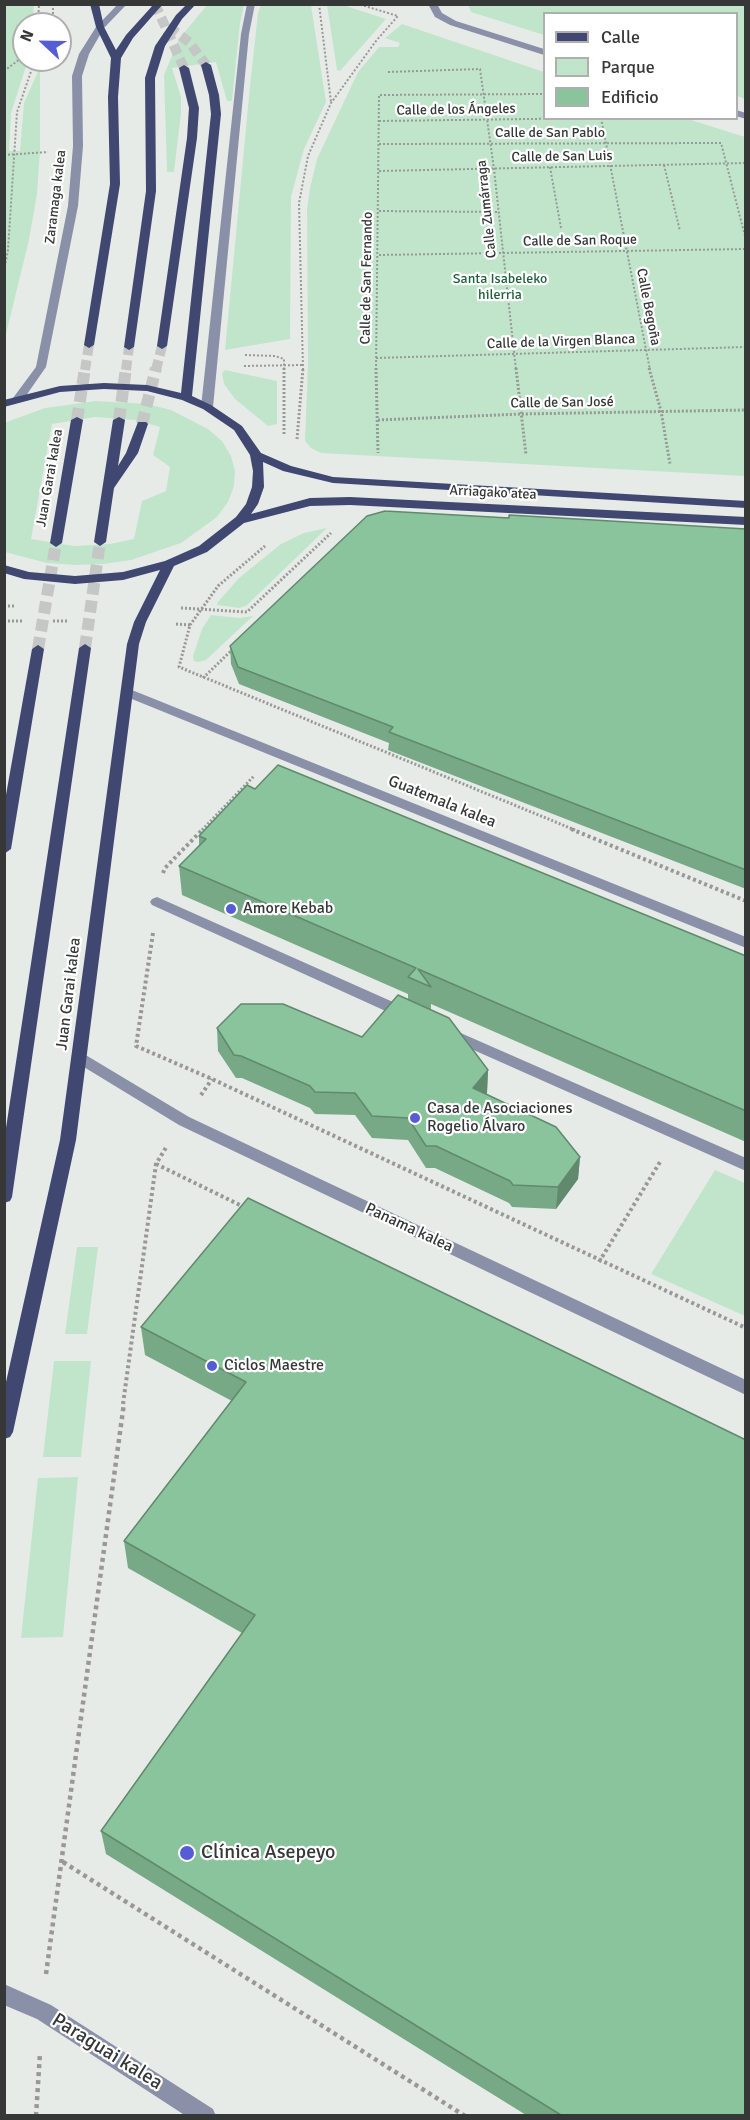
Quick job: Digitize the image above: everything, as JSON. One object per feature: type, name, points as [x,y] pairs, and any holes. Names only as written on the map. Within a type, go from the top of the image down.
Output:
[{"type":"main road","points":[[94,4],[100,27],[116,58]]},
{"type":"main road","points":[[89,345],[115,184],[113,97],[116,58],[129,37],[159,4]]},
{"type":"main road","points":[[129,347],[151,191],[152,138],[148,102],[150,78],[160,46],[179,17],[192,4]]},
{"type":"main road","points":[[186,398],[216,114],[206,65]]},
{"type":"main road","points":[[162,346],[192,138],[194,108],[184,68]]},
{"type":"main road","points":[[4,404],[60,389],[104,386],[147,388],[186,398],[207,407],[238,428],[249,441],[260,471],[258,488],[252,504],[240,520],[203,549],[169,564],[123,576],[75,580],[28,576],[4,569]]},
{"type":"main road","name":"Juan Garai kalea","points":[[56,543],[77,420]]},
{"type":"main road","points":[[100,542],[119,420]]},
{"type":"main road","points":[[108,490],[132,453],[142,424]]},
{"type":"main road","name":"Arriagako atea","points":[[256,455],[287,469],[333,480],[746,505]]},
{"type":"main road","name":"Arriagako atea","points":[[240,520],[310,502],[350,501],[746,522]]},
{"type":"main road","name":"Juan Garai kalea","points":[[4,1432],[68,1140],[134,644],[140,622],[169,564]]},
{"type":"main road","name":"Juan Garai kalea","points":[[4,1197],[85,648]]},
{"type":"main road","points":[[4,849],[38,649]]},
{"type":"street","name":"Zaramaga kalea","points":[[19,399],[34,380],[44,355],[73,206],[78,146],[77,76],[84,54],[100,27],[123,4]]},
{"type":"street","points":[[207,407],[245,34],[252,4]]},
{"type":"street","points":[[432,4],[438,15],[453,23],[543,52]]},
{"type":"street","name":"Guatemala kalea","points":[[127,692],[746,944]]},
{"type":"street","points":[[157,902],[417,1018]]},
{"type":"street","points":[[438,1028],[746,1165]]},
{"type":"street","name":"Panama kalea","points":[[79,1057],[184,1121],[746,1388]]},
{"type":"street","name":"Paraguai kalea","points":[[4,1994],[44,2012],[206,2115]]},
{"type":"path","points":[[319,4],[331,103]]},
{"type":"path","points":[[302,445],[297,439],[303,365],[299,203],[308,156],[331,103],[376,41],[398,16],[358,4]]},
{"type":"path","name":"Calle Zumárraga","points":[[388,72],[480,69],[494,169],[526,455]]},
{"type":"path","points":[[4,271],[8,250],[17,112],[31,72]]},
{"type":"path","points":[[483,95],[543,94]]},
{"type":"path","name":"Calle de San Fernando","points":[[378,460],[376,358],[380,171],[379,95],[483,95]]},
{"type":"path","name":"Calle de los Ángeles","points":[[379,122],[543,119]]},
{"type":"path","name":"Calle Begoña","points":[[603,120],[609,166],[644,350],[661,411],[670,464]]},
{"type":"path","name":"Calle de San Pablo","points":[[379,144],[721,143],[726,163]]},
{"type":"path","points":[[4,155],[51,152]]},
{"type":"path","points":[[726,163],[746,240]]},
{"type":"path","name":"Calle de San Luis","points":[[380,171],[746,163]]},
{"type":"path","points":[[664,165],[680,231]]},
{"type":"path","points":[[550,167],[561,228]]},
{"type":"path","points":[[379,211],[498,212]]},
{"type":"path","name":"Calle de San Roque","points":[[379,255],[746,249]]},
{"type":"path","name":"Calle de la Virgen Blanca","points":[[376,358],[746,347]]},
{"type":"path","points":[[284,359],[283,427],[284,435],[289,441]]},
{"type":"path","name":"Calle de San José","points":[[378,420],[521,414],[746,410]]},
{"type":"path","points":[[267,544],[218,586],[190,625],[179,667],[746,901]]},
{"type":"path","points":[[4,621],[25,621]]},
{"type":"path","points":[[48,621],[70,621]]},
{"type":"path","points":[[140,622],[190,625]]},
{"type":"path","points":[[203,678],[237,645]]},
{"type":"path","points":[[136,1046],[212,1079],[599,1262],[746,1328]]},
{"type":"path","points":[[36,2115],[47,1968],[156,1164],[212,1079]]},
{"type":"path","points":[[599,1262],[677,1135]]},
{"type":"path","points":[[156,1164],[252,1211]]},
{"type":"path","points":[[63,1862],[465,2115]]},
{"type":"green space","points":[[5,4],[34,5],[33,12],[12,12],[12,72],[24,72],[11,113],[9,151],[20,151],[24,103],[38,72],[40,72],[40,150],[37,194],[29,240],[5,338]]},
{"type":"green space","points":[[207,5],[244,5],[232,101],[227,101],[216,62],[172,68],[181,97],[181,113],[174,172],[167,172],[164,75],[179,39]]},
{"type":"green space","points":[[261,5],[311,5],[326,102],[304,149],[291,197],[290,339],[225,350],[250,86],[258,13]]},
{"type":"green space","points":[[327,5],[343,5],[386,19],[340,71],[337,70]]},
{"type":"green space","points":[[468,5],[745,5],[745,99],[738,96],[738,12],[543,12],[543,35],[471,12]]},
{"type":"green space","name":"Santa Isabeleko hilerria","points":[[402,24],[543,72],[543,120],[691,120],[745,137],[745,476],[321,453],[311,448],[305,441],[308,363],[307,209],[310,188],[317,159],[358,72],[379,47],[398,47],[400,43],[385,38]]},
{"type":"green space","points":[[225,370],[277,381],[277,424],[268,426],[235,399],[224,384],[222,373]]},
{"type":"green space","points":[[96,401],[147,404],[171,410],[208,429],[222,441],[231,456],[235,471],[234,486],[228,502],[217,517],[181,543],[131,560],[75,565],[47,563],[5,552],[4,423],[45,408]],"holes":[[[95,417],[136,420],[160,427],[153,455],[170,467],[166,491],[142,501],[134,539],[110,544],[74,546],[31,539],[52,424]]]},
{"type":"green space","points":[[327,528],[246,606],[239,608],[217,605],[239,578],[281,544],[304,533]]},
{"type":"green space","points":[[211,615],[239,618],[253,616],[206,660],[194,661],[193,656],[202,629]]},
{"type":"green space","points":[[715,1170],[745,1183],[745,1316],[651,1274]]},
{"type":"green space","points":[[77,1247],[98,1247],[87,1334],[65,1334]]},
{"type":"green space","points":[[54,1361],[91,1361],[81,1457],[43,1457]]},
{"type":"green space","points":[[78,1477],[63,1637],[21,1638],[38,1478]]},
{"type":"building","points":[[385,511],[509,518],[509,515],[746,529],[746,870],[389,732],[393,727],[238,667],[230,646],[367,516]]},
{"type":"building","points":[[278,765],[746,956],[746,1111],[418,969],[431,987],[408,977],[416,968],[179,866],[206,839],[199,836],[247,785],[255,789]]},
{"type":"building","name":"Casa de Asociaciones Rogelio Álvaro","points":[[398,995],[449,1018],[488,1070],[473,1088],[556,1127],[580,1157],[558,1187],[513,1185],[510,1181],[436,1146],[426,1146],[408,1118],[372,1116],[355,1093],[315,1092],[310,1086],[234,1055],[217,1028],[241,1004],[283,1004],[362,1037]]},
{"type":"building","points":[[248,1198],[746,1440],[746,2115],[561,2115],[101,1831],[255,1615],[124,1541],[246,1382],[141,1327]]},
{"type":"tunnel","points":[[155,4],[184,68]]},
{"type":"tunnel","points":[[169,27],[189,42],[206,65]]},
{"type":"tunnel","points":[[85,370],[89,345]]},
{"type":"tunnel","points":[[156,370],[162,346]]},
{"type":"tunnel","points":[[126,370],[129,347]]},
{"type":"tunnel","points":[[77,420],[85,368]]},
{"type":"tunnel","points":[[119,420],[126,368]]},
{"type":"tunnel","points":[[142,424],[156,368]]},
{"type":"tunnel","points":[[85,648],[100,542]]},
{"type":"tunnel","points":[[38,649],[56,543]]},
{"type":"place","name":"Amore Kebab","points":[[231,909]]},
{"type":"place","name":"Casa de Asociaciones Rogelio Álvaro","points":[[415,1118]]},
{"type":"place","name":"Ciclos Maestre","points":[[212,1366]]},
{"type":"place","name":"Clínica Asepeyo","points":[[187,1853]]}]
